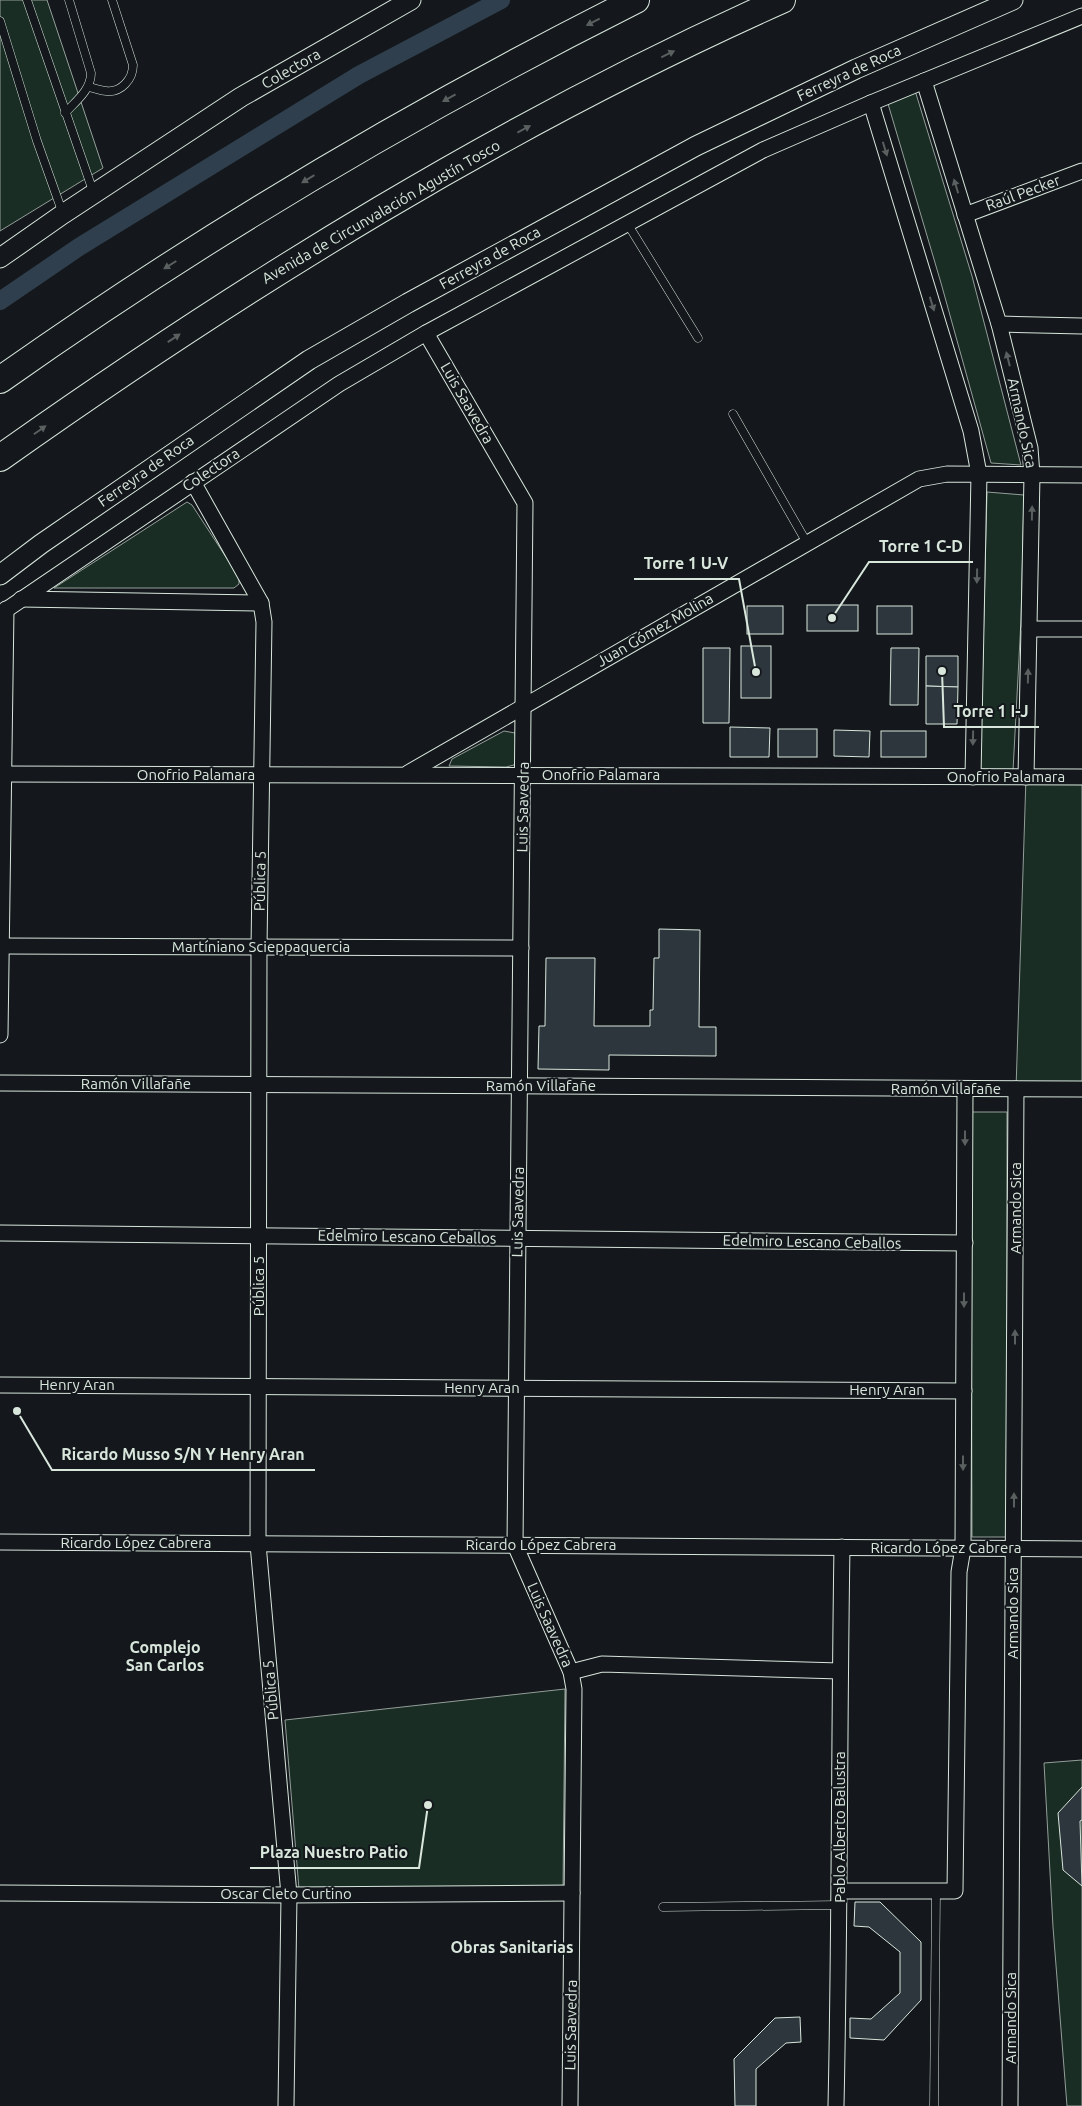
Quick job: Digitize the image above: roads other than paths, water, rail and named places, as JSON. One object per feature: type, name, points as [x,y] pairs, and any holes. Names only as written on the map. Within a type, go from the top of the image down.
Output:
[{"type":"highway","points":[[0,380],[133,289],[334,164],[484,78],[636,0]]},
{"type":"highway","name":"Avenida de Circunvalación Agustín Tosco","points":[[0,458],[159,348],[356,223],[579,100],[782,0]]},
{"type":"street","name":"Colectora","points":[[0,258],[63,214],[241,97],[410,0]]},
{"type":"street","name":"Ferreyra de Roca","points":[[0,575],[41,544],[309,360],[408,303],[696,146],[856,69],[1013,0]]},
{"type":"street","points":[[426,333],[763,150],[870,102],[1082,16]]},
{"type":"street","name":"Armando Sica","points":[[924,81],[999,324],[1030,448],[1032,475],[1026,777]]},
{"type":"street","points":[[870,102],[971,431],[979,474],[973,777]]},
{"type":"street","name":"Raúl Pecker","points":[[964,215],[1082,171]]},
{"type":"street","points":[[999,324],[1082,326]]},
{"type":"street","name":"Colectora","points":[[3,612],[339,384],[426,333]]},
{"type":"street","name":"Luis Saavedra","points":[[426,333],[525,503],[515,1545],[571,1672],[574,1689],[570,2106]]},
{"type":"street","name":"Juan Gómez Molina","points":[[406,774],[919,479],[947,474],[1082,475]]},
{"type":"street","name":"Pública 5","points":[[193,482],[260,603],[264,622],[259,946],[258,1544],[289,1894],[286,2106]]},
{"type":"street","points":[[21,599],[260,603]]},
{"type":"street","points":[[0,1035],[3,612]]},
{"type":"street","points":[[1030,628],[1082,629]]},
{"type":"street","name":"Onofrio Palamara","points":[[2,774],[1082,777]]},
{"type":"street","name":"Martíniano Scieppaquercia","points":[[2,946],[521,948]]},
{"type":"street","name":"Ramón Villafañe","points":[[0,1083],[1082,1089]]},
{"type":"street","points":[[840,1898],[955,1891],[959,1572],[963,1548],[966,1089]]},
{"type":"street","name":"Armando Sica","points":[[1010,2106],[1016,1089]]},
{"type":"street","name":"Edelmiro Lescano Ceballos","points":[[0,1233],[965,1244]]},
{"type":"street","name":"Henry Aran","points":[[0,1385],[964,1391]]},
{"type":"street","name":"Ricardo López Cabrera","points":[[0,1542],[1082,1549]]},
{"type":"street","name":"Pablo Alberto Balustra","points":[[836,2106],[840,1898],[842,1547]]},
{"type":"street","points":[[571,1672],[602,1664],[840,1671]]},
{"type":"street","name":"Oscar Cleto Curtino","points":[[0,1893],[572,1893]]},
{"type":"lane","points":[[28,0],[94,194]]},
{"type":"lane","points":[[65,113],[89,87],[91,73],[69,0]]},
{"type":"lane","points":[[89,87],[107,92],[120,88],[133,74],[133,65],[112,0]]},
{"type":"lane","points":[[0,21],[37,141],[63,214]]},
{"type":"lane","points":[[627,223],[698,338]]},
{"type":"lane","points":[[733,414],[807,543]]},
{"type":"lane","points":[[934,2106],[936,1891]]},
{"type":"lane","points":[[663,1907],[840,1898]]},
{"type":"waterway","points":[[0,301],[79,247],[359,75],[501,0]]},
{"type":"place","name":"Torre 1 C-D","points":[[832,618]]},
{"type":"place","name":"Torre 1 I-J","points":[[942,671]]},
{"type":"place","name":"Torre 1 U-V","points":[[756,672]]},
{"type":"place","name":"Ricardo Musso S/N Y Henry Aran","points":[[17,1411]]},
{"type":"place","name":"Plaza Nuestro Patio","points":[[428,1805]]},
{"type":"district","name":"Complejo San Carlos","points":[[165,1656]]},
{"type":"district","name":"Obras Sanitarias","points":[[512,1947]]}]
